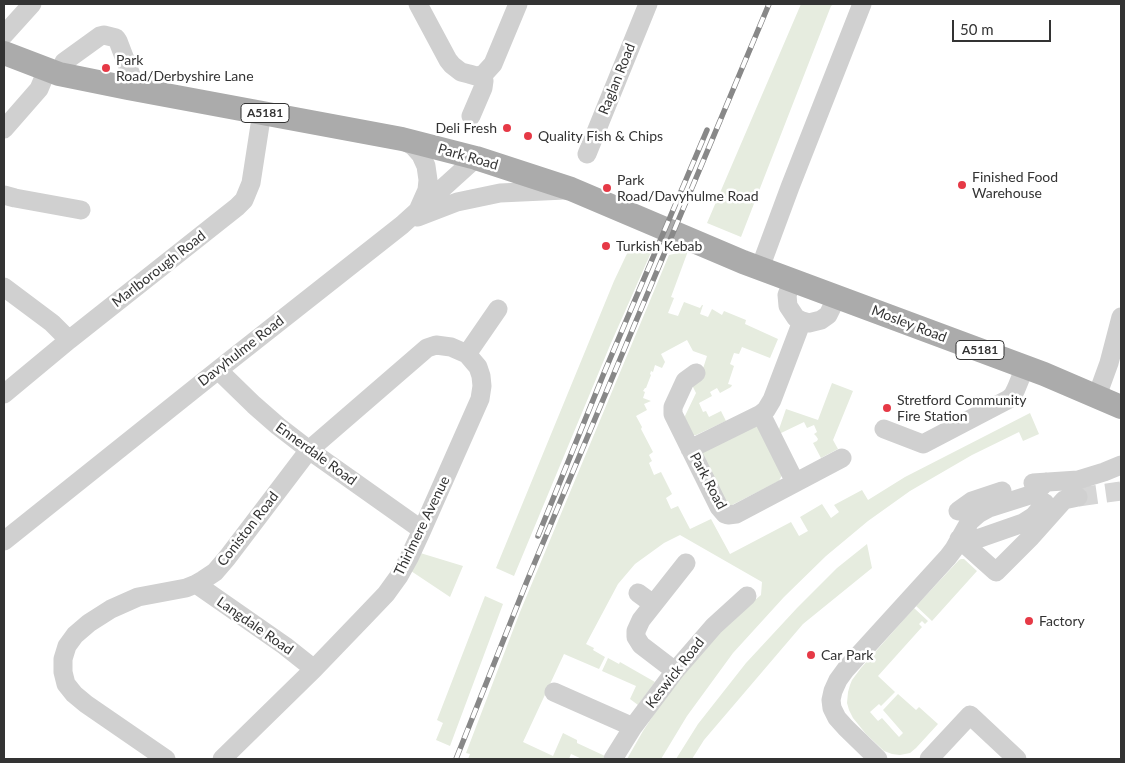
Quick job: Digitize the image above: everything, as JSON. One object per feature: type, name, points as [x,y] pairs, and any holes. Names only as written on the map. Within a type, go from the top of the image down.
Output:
[{"type":"main road","name":"Park Road","points":[[4,53],[53,72],[128,88],[402,139],[476,158],[571,190],[701,245],[837,297]]},
{"type":"main road","name":"Mosley Road","points":[[837,297],[1025,368],[1121,407]]},
{"type":"street","points":[[4,35],[32,4]]},
{"type":"street","points":[[418,4],[452,65],[461,72],[476,76],[483,75],[493,64],[518,4]]},
{"type":"street","name":"Raglan Road","points":[[587,154],[648,4]]},
{"type":"street","points":[[760,268],[862,4]]},
{"type":"street","points":[[4,129],[53,72],[100,36],[116,38],[118,41],[131,75],[128,88]]},
{"type":"street","points":[[471,116],[483,88],[483,75]]},
{"type":"street","name":"Marlborough Road","points":[[4,394],[244,200],[251,183],[262,112]]},
{"type":"street","points":[[402,139],[413,146],[421,155],[426,166],[427,190],[419,210]]},
{"type":"street","name":"Davyhulme Road","points":[[4,541],[402,225],[476,158]]},
{"type":"street","points":[[402,225],[457,202],[500,193],[571,190]]},
{"type":"street","points":[[4,195],[81,210]]},
{"type":"street","points":[[792,280],[787,295],[788,306],[796,318],[802,322],[809,324],[822,320],[828,315],[837,297]]},
{"type":"street","points":[[4,287],[52,322],[69,340]]},
{"type":"street","points":[[467,354],[498,309]]},
{"type":"street","points":[[1097,396],[1109,363],[1121,317]]},
{"type":"street","points":[[795,482],[761,414],[772,400],[802,322]]},
{"type":"street","name":"Coniston Road","points":[[166,759],[86,704],[66,684],[62,658],[75,634],[111,608],[138,597],[186,588],[215,572],[309,450],[427,348],[436,345],[451,347],[467,354]]},
{"type":"street","name":"Thirlmere Avenue","points":[[222,759],[314,669],[386,594],[399,576],[422,530],[480,399],[481,376],[478,367],[467,354]]},
{"type":"street","points":[[884,429],[923,444],[1009,399],[1013,395],[1025,368]]},
{"type":"street","name":"Ennerdale Road","points":[[218,370],[278,426],[422,530]]},
{"type":"street","points":[[690,449],[673,417],[672,411],[685,381],[696,373]]},
{"type":"street","name":"Park Road","points":[[761,414],[690,449],[719,507],[725,514],[736,514],[842,458]]},
{"type":"street","points":[[958,511],[972,501],[1026,484],[1078,480],[1121,465]]},
{"type":"street","points":[[878,759],[837,718],[832,708],[831,700],[838,680],[948,557],[970,522],[978,514],[989,508],[1030,495],[1040,488],[1055,482]]},
{"type":"street","points":[[959,539],[980,538],[1029,520],[1034,516],[1055,482]]},
{"type":"street","points":[[959,539],[996,572],[1064,500],[1078,497]]},
{"type":"street","points":[[675,671],[642,645],[636,637],[636,631],[646,598],[686,563]]},
{"type":"street","name":"Langdale Road","points":[[196,584],[285,646],[314,669]]},
{"type":"street","name":"Keswick Road","points":[[613,759],[633,727],[675,671],[714,626],[747,596]]},
{"type":"street","points":[[554,692],[569,706],[633,727]]},
{"type":"street","points":[[929,759],[970,715],[1017,759]]},
{"type":"shaded area","points":[[801,4],[834,4],[831,6],[741,237],[707,223]]},
{"type":"shaded area","points":[[632,243],[646,250],[653,248],[611,343],[514,576],[496,568],[614,281]]},
{"type":"shaded area","points":[[688,251],[671,297],[674,298],[668,313],[678,316],[684,302],[700,308],[703,305],[700,314],[708,317],[712,309],[722,315],[724,311],[746,320],[745,324],[778,339],[770,358],[742,347],[739,354],[734,353],[730,364],[734,366],[728,384],[732,385],[731,387],[720,393],[717,388],[710,392],[712,396],[699,403],[703,412],[706,411],[709,417],[721,411],[726,421],[693,435],[684,418],[696,393],[690,381],[701,375],[707,356],[693,351],[687,340],[661,354],[665,362],[662,368],[655,365],[643,391],[645,392],[643,398],[651,401],[644,404],[647,410],[636,416],[653,452],[649,455],[652,461],[649,463],[654,475],[661,472],[672,494],[666,498],[671,509],[678,506],[690,529],[711,519],[730,554],[791,522],[799,536],[808,531],[800,517],[822,504],[831,518],[839,512],[834,505],[862,490],[868,500],[905,477],[1030,413],[1039,434],[1023,441],[1019,432],[972,455],[910,491],[868,521],[826,556],[784,597],[733,653],[687,716],[661,759],[627,759],[660,705],[682,675],[733,618],[761,595],[762,582],[680,535],[664,543],[635,564],[618,584],[586,644],[605,657],[599,669],[564,654],[523,742],[553,756],[563,733],[577,740],[577,743],[605,756],[603,759],[582,759],[571,754],[569,759],[468,759],[470,754],[466,753],[520,612],[669,255]]},
{"type":"shaded area","points":[[832,383],[853,391],[833,440],[838,449],[821,458],[813,443],[818,439],[814,434],[817,432],[814,425],[807,428],[804,422],[779,434],[778,432],[786,409],[818,420]]},
{"type":"shaded area","points":[[756,424],[782,475],[779,481],[728,507],[701,450]]},
{"type":"shaded area","points":[[867,544],[872,568],[803,624],[704,740],[692,759],[676,759],[698,724],[746,663],[837,568]]},
{"type":"shaded area","points":[[417,552],[463,566],[450,597],[408,569]]},
{"type":"shaded area","points":[[961,559],[964,559],[977,571],[932,621],[916,606]]},
{"type":"shaded area","points":[[485,596],[503,604],[450,746],[436,740],[443,723],[437,720]]},
{"type":"shaded area","points":[[914,608],[928,621],[925,624],[922,621],[919,624],[922,627],[878,676],[895,692],[881,706],[879,704],[870,712],[878,721],[882,718],[899,737],[903,733],[883,710],[898,694],[916,710],[919,707],[938,724],[910,753],[900,755],[884,751],[866,734],[849,710],[847,703],[848,692],[852,680],[861,668]]},
{"type":"shaded area","points":[[608,658],[619,664],[620,662],[655,682],[638,705],[630,699],[636,686],[602,671]]},
{"type":"tunnel","points":[[1078,497],[1121,491]]},
{"type":"railway","points":[[456,759],[527,581],[769,4]]},
{"type":"railway","points":[[538,536],[604,373],[707,130]]},
{"type":"place","name":"Park Road/Derbyshire Lane","points":[[106,68]]},
{"type":"place","name":"Deli Fresh","points":[[507,128]]},
{"type":"place","name":"Quality Fish & Chips","points":[[528,136]]},
{"type":"place","name":"Finished Food Warehouse","points":[[962,185]]},
{"type":"place","name":"Park Road/Davyhulme Road","points":[[607,188]]},
{"type":"place","name":"Turkish Kebab","points":[[606,246]]},
{"type":"place","name":"Stretford Community Fire Station","points":[[887,408]]},
{"type":"place","name":"Factory","points":[[1029,621]]},
{"type":"place","name":"Car Park","points":[[811,655]]}]
